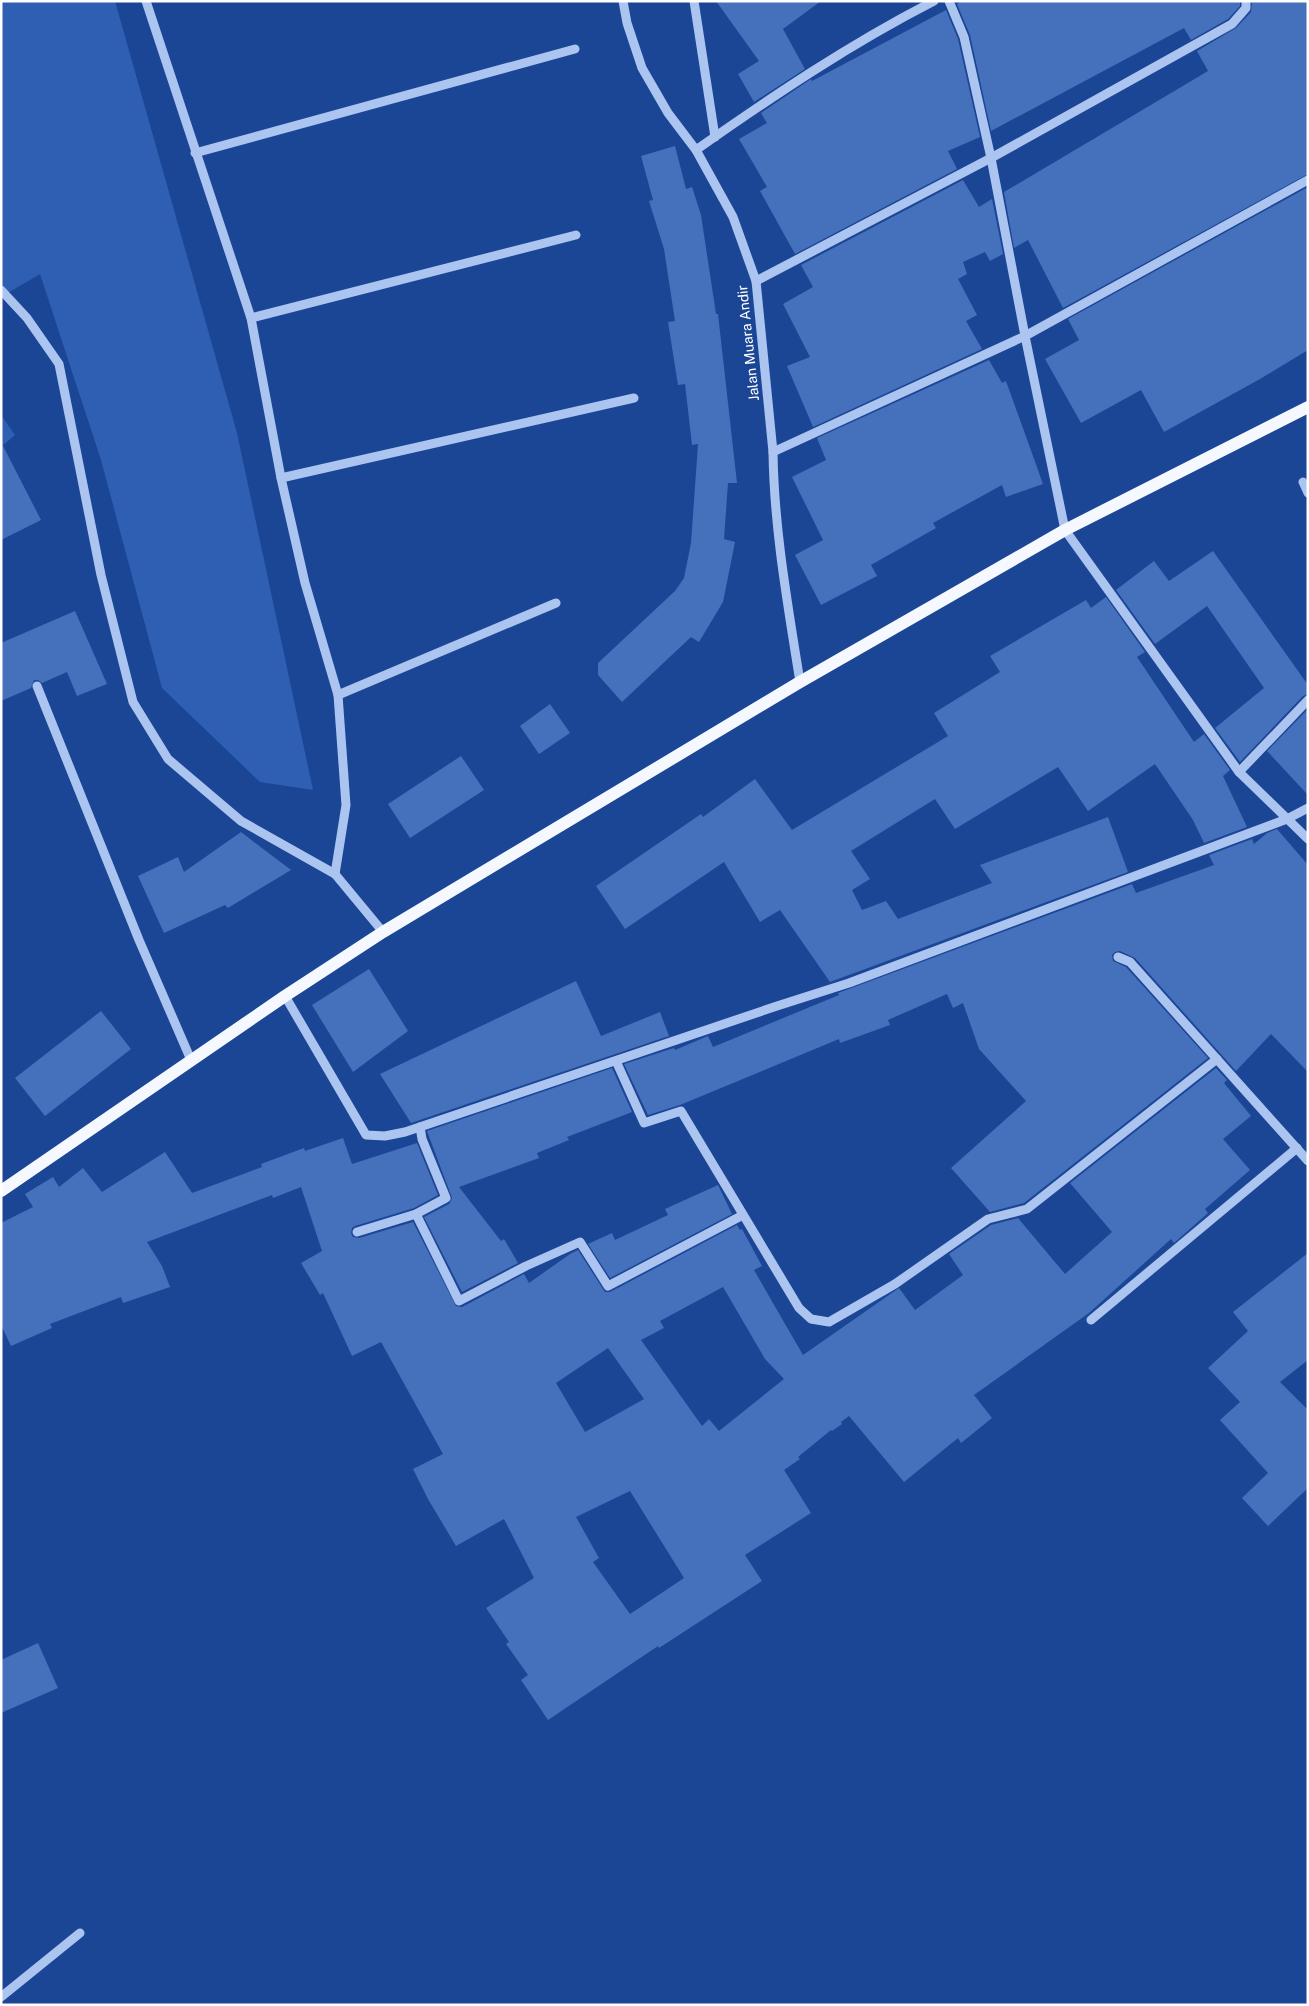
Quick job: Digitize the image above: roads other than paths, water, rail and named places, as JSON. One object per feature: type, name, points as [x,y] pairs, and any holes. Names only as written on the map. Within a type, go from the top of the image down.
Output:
[{"type":"main road","points":[[1,1191],[285,996],[383,932],[800,682],[1065,530],[1308,407]]},
{"type":"street","points":[[146,1],[251,318],[281,478],[305,583],[338,695],[346,804],[335,874]]},
{"type":"street","name":"Jalan Muara Andir","points":[[623,1],[627,22],[642,68],[668,113],[696,150],[733,217],[756,281],[783,577],[800,682]]},
{"type":"street","points":[[694,1],[715,137]]},
{"type":"street","points":[[696,150],[833,57],[934,1]]},
{"type":"street","points":[[949,1],[964,37],[991,158],[1065,530],[1239,772],[1308,840]]},
{"type":"street","points":[[756,281],[991,158],[1232,24],[1246,8],[1246,1]]},
{"type":"street","points":[[195,153],[575,49]]},
{"type":"street","points":[[773,452],[1025,336],[1308,180]]},
{"type":"street","points":[[251,318],[576,235]]},
{"type":"street","points":[[1,290],[27,318],[59,364],[101,575],[134,702],[168,759],[240,820],[335,874],[383,932]]},
{"type":"street","points":[[281,478],[634,398]]},
{"type":"street","points":[[1303,482],[1308,492]]},
{"type":"street","points":[[338,695],[556,603]]},
{"type":"street","points":[[36,686],[139,940],[191,1060]]},
{"type":"street","points":[[1239,772],[1308,700]]},
{"type":"street","points":[[285,996],[366,1135],[385,1136],[420,1127],[849,983],[1287,819],[1308,808]]},
{"type":"street","points":[[1118,957],[1130,962],[1308,1161]]},
{"type":"street","points":[[616,1061],[644,1124],[681,1111],[799,1308],[811,1319],[828,1322],[895,1284],[988,1219],[1027,1209],[1217,1059]]},
{"type":"street","points":[[357,1232],[416,1214],[446,1198],[422,1139],[420,1127]]},
{"type":"street","points":[[1091,1320],[1297,1148]]},
{"type":"street","points":[[416,1214],[459,1301],[526,1266],[580,1242],[608,1286],[744,1215]]},
{"type":"street","points":[[1,1997],[80,1933]]}]
